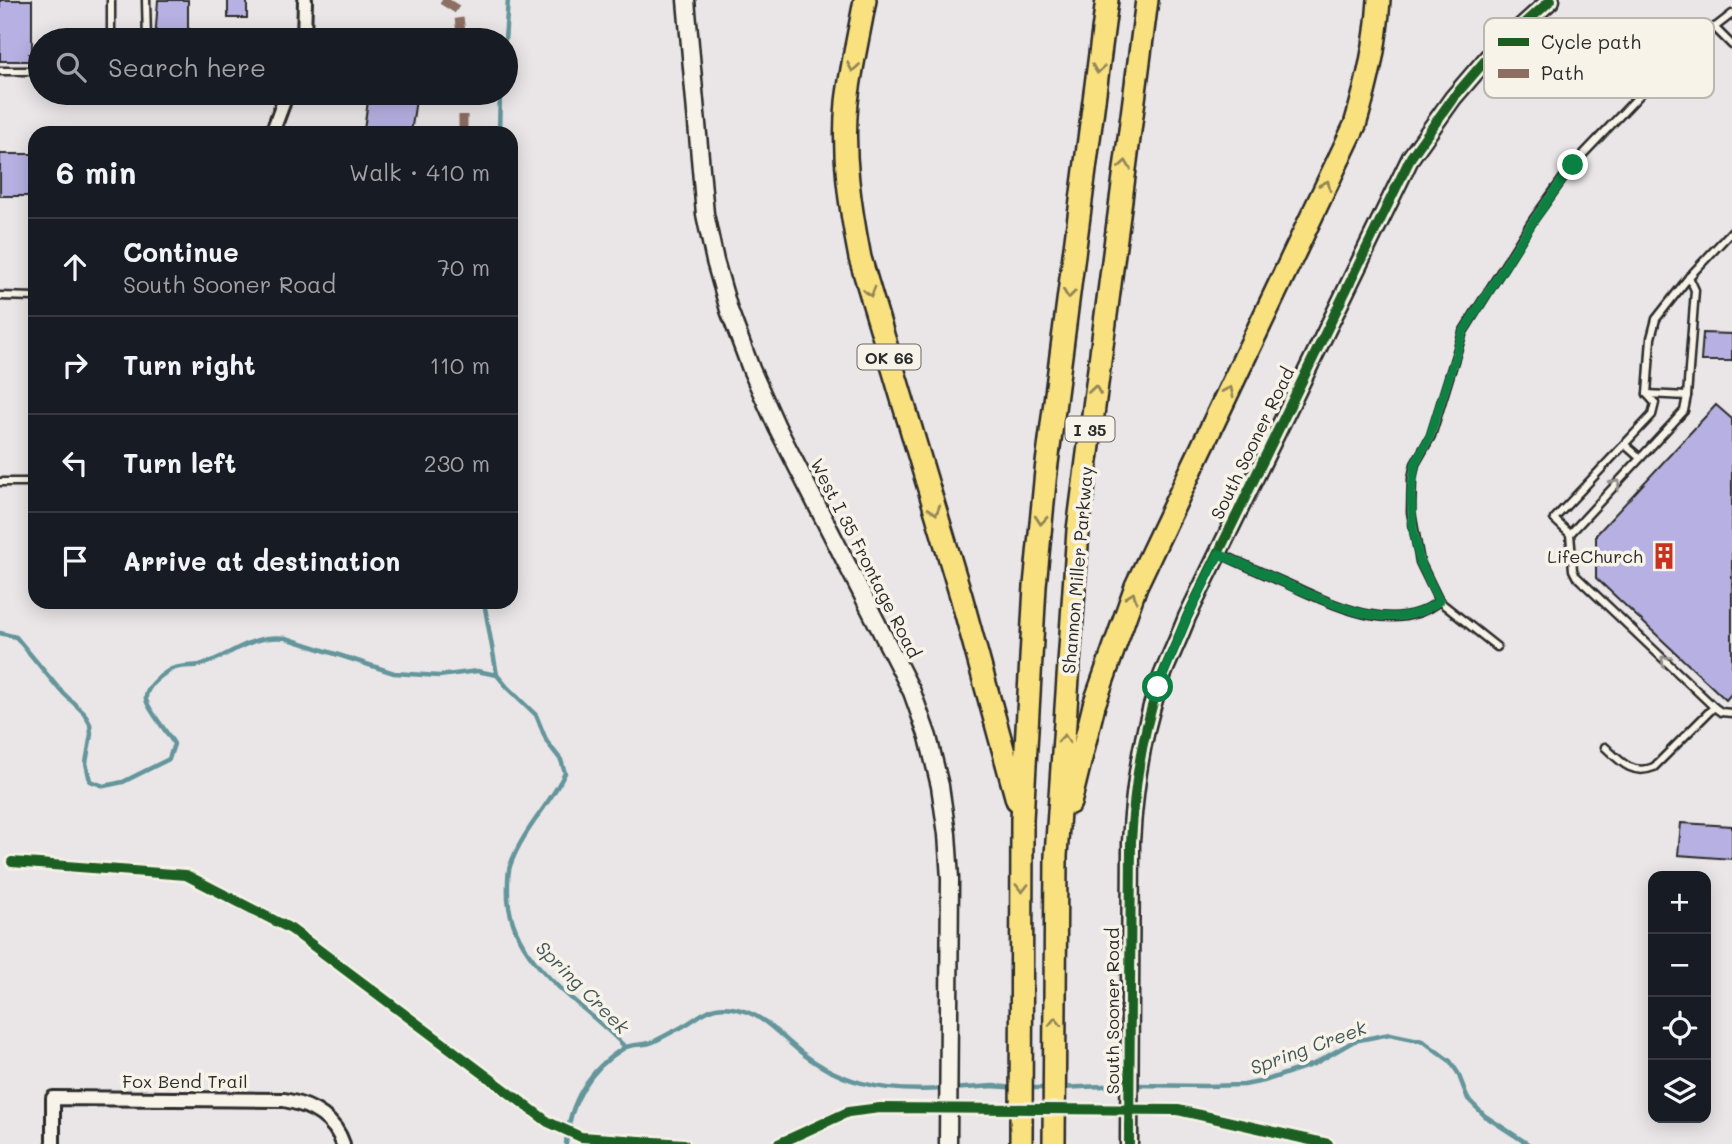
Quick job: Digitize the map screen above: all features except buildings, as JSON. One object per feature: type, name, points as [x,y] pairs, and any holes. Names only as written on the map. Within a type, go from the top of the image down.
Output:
[{"type":"highway","name":"OK 66","points":[[865,0],[847,102],[847,173],[851,212],[860,258],[961,596],[1022,819]]},
{"type":"highway","name":"I 35","points":[[1021,1135],[1022,819],[1035,586],[1046,471],[1107,0]]},
{"type":"highway","name":"Shannon Miller Parkway","points":[[1054,1134],[1056,856],[1078,530],[1147,0]]},
{"type":"highway","points":[[1056,856],[1094,705],[1136,586],[1355,125],[1377,40],[1378,0]]},
{"type":"street","points":[[304,0],[304,28]]},
{"type":"street","name":"West I 35 Frontage Road","points":[[686,0],[705,214],[729,310],[777,427],[912,692],[928,737],[940,786],[950,879],[948,1144]]},
{"type":"street","name":"South Sooner Road","points":[[1530,18],[1551,0]]},
{"type":"street","name":"South Sooner Road","points":[[1129,1144],[1131,842],[1134,794],[1142,746],[1158,687],[1187,617],[1411,157],[1484,62]]},
{"type":"street","points":[[275,126],[282,105]]},
{"type":"street","name":"Fox Bend Trail","points":[[53,1144],[53,1098],[269,1098],[299,1102],[310,1107],[331,1122],[344,1144]]},
{"type":"lane","points":[[111,0],[111,28]]},
{"type":"lane","points":[[146,0],[147,28]]},
{"type":"lane","points":[[1732,14],[1714,27],[1732,45]]},
{"type":"lane","points":[[0,71],[28,71]]},
{"type":"lane","points":[[1497,647],[1439,601],[1420,562],[1416,546],[1411,512],[1412,478],[1418,456],[1430,436],[1463,332],[1534,220],[1572,166],[1637,98]]},
{"type":"lane","points":[[1732,231],[1689,277],[1654,324],[1647,394],[1655,403],[1654,410],[1554,519],[1570,534],[1573,570],[1576,576],[1714,707],[1721,712],[1732,713]]},
{"type":"lane","points":[[1570,534],[1684,411],[1695,290],[1689,277]]},
{"type":"lane","points":[[0,296],[28,297]]},
{"type":"lane","points":[[1647,394],[1687,396]]},
{"type":"lane","points":[[1625,444],[1640,458]]},
{"type":"lane","points":[[0,482],[28,482]]},
{"type":"lane","points":[[1219,554],[1337,606],[1364,614],[1407,614],[1425,610],[1439,601]]},
{"type":"lane","points":[[1605,747],[1631,769],[1649,769],[1714,707]]},
{"type":"waterway","points":[[506,28],[508,0]]},
{"type":"waterway","points":[[499,126],[500,105]]},
{"type":"waterway","points":[[485,609],[497,675]]},
{"type":"waterway","name":"Spring Creek","points":[[0,633],[16,637],[59,689],[84,713],[90,724],[91,734],[86,763],[90,781],[104,786],[123,782],[169,759],[174,744],[146,699],[150,687],[157,679],[172,669],[200,665],[261,639],[286,638],[394,673],[439,676],[477,671],[497,675],[536,715],[547,742],[561,760],[565,773],[521,841],[510,866],[508,898],[513,922],[522,944],[552,981],[625,1047]]},
{"type":"waterway","name":"Spring Creek","points":[[566,1144],[576,1101],[601,1066],[624,1048],[653,1042],[715,1008],[734,1008],[753,1015],[770,1025],[807,1057],[843,1077],[881,1087],[943,1089]]},
{"type":"waterway","name":"Spring Creek","points":[[1134,1085],[1244,1085],[1314,1064],[1354,1041],[1390,1034],[1423,1041],[1450,1061],[1468,1099],[1485,1116],[1528,1144]]},
{"type":"waterway","name":"Spring Creek","points":[[1060,1088],[1125,1085]]},
{"type":"waterway","name":"Spring Creek","points":[[952,1089],[993,1086],[1017,1088]]},
{"type":"waterway","name":"Spring Creek","points":[[1029,1088],[1048,1088]]},
{"type":"marked path","points":[[442,0],[458,10],[460,28]]},
{"type":"marked path","points":[[463,105],[463,126]]},
{"type":"cycle path","points":[[1531,18],[1551,0]]},
{"type":"cycle path","points":[[1129,1144],[1132,822],[1143,744],[1161,678],[1187,617],[1411,157],[1453,98],[1484,62]]},
{"type":"cycle path","points":[[12,862],[186,875],[291,929],[548,1122],[581,1137],[684,1144]]},
{"type":"cycle path","points":[[778,1144],[848,1112],[880,1108],[1178,1110],[1328,1144]]},
{"type":"place","name":"LifeChurch","points":[[1664,556]]},
{"type":"route","points":[[1158,687],[1187,617],[1219,554],[1337,606],[1364,614],[1407,614],[1425,610],[1439,601],[1420,562],[1413,529],[1411,494],[1415,464],[1430,436],[1463,332],[1534,220],[1573,165]]}]
